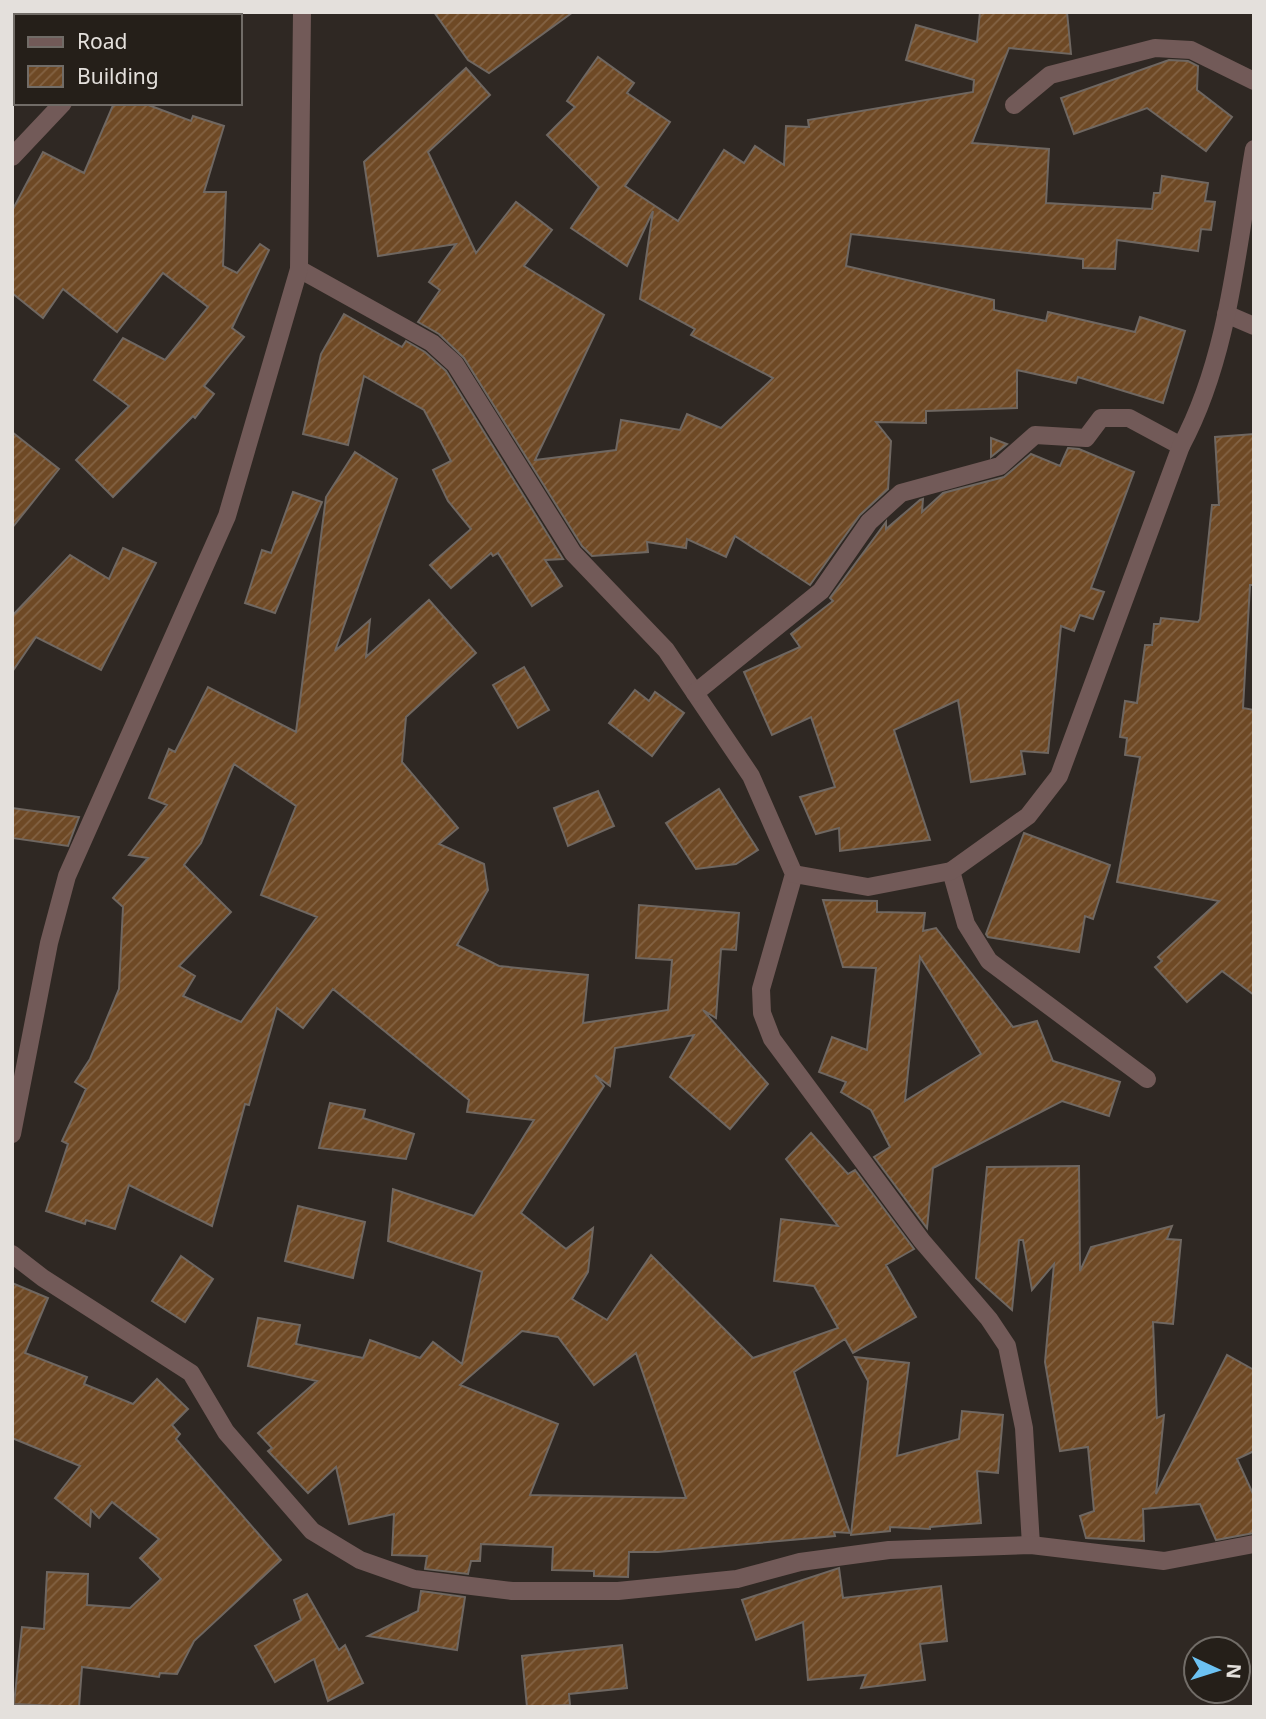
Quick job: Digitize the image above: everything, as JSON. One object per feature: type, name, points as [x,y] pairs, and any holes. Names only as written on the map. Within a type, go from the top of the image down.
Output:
[{"type":"street","points":[[12,1134],[49,943],[67,876],[227,516],[299,269],[302,12]]},
{"type":"street","points":[[303,40],[309,12]]},
{"type":"street","points":[[1014,106],[1050,75],[1155,48],[1191,50],[1254,80]]},
{"type":"street","points":[[12,157],[61,105]]},
{"type":"street","points":[[794,874],[868,887],[951,871],[1028,816],[1059,776],[1181,446],[1197,416],[1226,314],[1254,149]]},
{"type":"street","points":[[299,269],[432,343],[455,364],[573,553],[666,650],[751,776],[794,874],[761,989],[762,1013],[772,1039],[922,1241],[989,1319],[1007,1346],[1024,1429],[1031,1545]]},
{"type":"street","points":[[1226,314],[1254,326]]},
{"type":"street","points":[[695,693],[821,591],[869,522],[901,493],[1000,466],[1035,435],[1086,438],[1101,418],[1129,418],[1181,446]]},
{"type":"street","points":[[951,871],[966,924],[989,961],[1147,1079]]},
{"type":"street","points":[[12,1254],[43,1278],[191,1373],[226,1432],[312,1531],[360,1560],[415,1579],[512,1591],[618,1591],[737,1579],[847,1554],[1031,1545],[1164,1560],[1254,1544]]},
{"type":"building","points":[[434,12],[573,12],[489,73],[468,60]]},
{"type":"building","points":[[980,12],[1067,12],[1071,54],[1009,48],[972,143],[1049,149],[1046,203],[1152,209],[1154,193],[1160,193],[1162,176],[1208,183],[1205,201],[1215,202],[1211,230],[1201,229],[1198,251],[1117,240],[1115,269],[1083,268],[1083,259],[851,234],[846,266],[994,300],[994,310],[1046,321],[1048,312],[1135,332],[1140,317],[1185,331],[1163,403],[1078,377],[1076,383],[1017,370],[1017,408],[926,411],[926,423],[876,422],[891,441],[888,489],[860,515],[810,585],[735,536],[726,557],[687,539],[686,548],[647,542],[648,552],[592,556],[582,546],[464,358],[439,334],[418,322],[440,290],[429,282],[456,244],[378,256],[364,162],[466,68],[490,95],[428,152],[476,253],[516,202],[552,230],[524,266],[604,315],[535,460],[616,450],[621,420],[680,430],[687,414],[721,428],[773,378],[691,335],[695,329],[640,299],[653,211],[627,266],[571,228],[599,187],[547,135],[575,107],[567,101],[598,57],[634,83],[627,93],[670,122],[625,186],[678,221],[724,150],[744,163],[755,146],[784,165],[786,126],[809,127],[808,120],[973,92],[974,80],[906,60],[916,25],[977,42]]},
{"type":"building","points":[[1169,60],[1188,61],[1198,66],[1197,90],[1232,117],[1206,151],[1147,108],[1074,134],[1061,98]]},
{"type":"building","points":[[113,105],[148,105],[191,121],[193,116],[224,126],[204,192],[226,192],[223,266],[237,273],[260,244],[269,250],[232,328],[244,337],[204,386],[214,394],[195,418],[193,416],[113,497],[76,460],[129,406],[94,380],[123,338],[165,360],[208,307],[163,273],[117,332],[63,289],[43,318],[12,293],[12,211],[43,152],[84,173]]},
{"type":"building","points":[[344,314],[402,347],[406,341],[425,352],[446,371],[563,559],[545,560],[562,586],[532,606],[498,553],[493,556],[491,553],[451,588],[430,565],[471,529],[448,501],[433,470],[451,461],[424,410],[364,376],[348,445],[303,434],[321,354]]},
{"type":"building","points":[[12,432],[59,469],[12,528]]},
{"type":"building","points":[[1254,434],[1254,585],[1250,585],[1243,708],[1254,710],[1254,995],[1222,971],[1187,1002],[1155,967],[1162,961],[1158,957],[1219,901],[1117,882],[1140,757],[1125,755],[1127,738],[1120,737],[1125,701],[1137,703],[1145,645],[1152,645],[1154,624],[1160,624],[1161,618],[1198,622],[1200,619],[1212,505],[1219,505],[1215,437]]},
{"type":"building","points":[[991,438],[1007,444],[991,457]]},
{"type":"building","points":[[1068,448],[1079,449],[1134,472],[1091,588],[1104,592],[1093,619],[1080,615],[1074,631],[1061,626],[1048,753],[1021,751],[1025,774],[971,782],[958,700],[894,730],[930,840],[840,851],[839,828],[816,834],[800,797],[835,787],[811,717],[772,735],[744,672],[800,647],[791,634],[833,601],[830,598],[886,522],[886,529],[920,500],[923,499],[922,512],[943,493],[1004,477],[1031,454],[1060,466]]},
{"type":"building","points":[[355,452],[397,479],[335,651],[370,620],[366,657],[429,600],[476,653],[406,717],[402,762],[458,828],[439,844],[484,864],[488,890],[457,945],[499,966],[588,975],[583,1023],[668,1010],[672,960],[636,958],[639,905],[739,913],[736,950],[721,949],[716,1018],[703,1010],[768,1084],[730,1129],[670,1077],[694,1035],[615,1048],[610,1086],[595,1075],[604,1086],[521,1213],[566,1249],[593,1228],[588,1272],[572,1299],[607,1320],[651,1255],[753,1358],[838,1328],[814,1286],[774,1281],[781,1219],[838,1226],[786,1159],[811,1133],[848,1174],[855,1170],[914,1249],[886,1265],[916,1317],[853,1353],[845,1339],[794,1372],[850,1533],[834,1532],[835,1536],[658,1552],[629,1552],[628,1577],[594,1576],[594,1571],[552,1570],[553,1547],[481,1544],[480,1561],[471,1561],[468,1574],[425,1569],[427,1556],[392,1555],[394,1514],[349,1524],[336,1467],[308,1493],[268,1451],[272,1448],[258,1433],[317,1381],[248,1366],[258,1318],[300,1325],[296,1344],[363,1358],[370,1340],[420,1358],[433,1342],[462,1364],[482,1272],[388,1241],[393,1189],[474,1216],[534,1120],[467,1112],[469,1100],[333,989],[303,1028],[277,1008],[249,1105],[245,1104],[212,1226],[129,1185],[115,1229],[86,1220],[85,1224],[46,1211],[68,1144],[62,1141],[86,1089],[75,1082],[90,1059],[119,989],[123,907],[113,898],[148,858],[129,855],[167,805],[149,798],[169,749],[175,752],[208,687],[296,732],[326,497]],"holes":[[[234,764],[296,806],[261,895],[317,917],[241,1022],[183,996],[195,976],[179,966],[231,912],[184,865],[201,843]],[[522,1331],[558,1337],[594,1385],[636,1353],[686,1498],[530,1495],[558,1424],[460,1385]]]},
{"type":"building","points":[[293,492],[322,502],[275,613],[245,603],[262,550],[271,553]]},
{"type":"building","points":[[123,548],[156,563],[101,670],[36,637],[12,672],[12,616],[70,555],[109,579]]},
{"type":"building","points":[[524,667],[549,710],[518,728],[493,685]]},
{"type":"building","points":[[635,690],[649,701],[655,692],[684,713],[652,756],[609,723]]},
{"type":"building","points":[[719,789],[758,850],[736,864],[696,869],[666,823]]},
{"type":"building","points":[[598,791],[614,826],[568,846],[554,808]]},
{"type":"building","points":[[12,808],[79,817],[68,846],[12,838]]},
{"type":"building","points":[[1024,833],[1110,865],[1093,919],[1085,916],[1079,952],[988,937],[986,934]]},
{"type":"building","points":[[823,900],[877,901],[877,912],[925,913],[923,931],[936,928],[1013,1027],[1037,1021],[1053,1061],[1120,1082],[1109,1116],[1062,1101],[933,1168],[927,1228],[874,1157],[890,1147],[871,1110],[841,1092],[846,1082],[819,1072],[832,1037],[867,1050],[876,968],[843,967]],"holes":[[[920,957],[981,1054],[905,1101]]]},
{"type":"building","points":[[330,1103],[365,1110],[363,1118],[414,1134],[406,1159],[319,1148]]},
{"type":"building","points":[[1079,1166],[1080,1271],[1091,1247],[1172,1226],[1167,1239],[1181,1240],[1173,1324],[1153,1322],[1157,1418],[1164,1415],[1156,1494],[1227,1355],[1254,1370],[1254,1451],[1237,1459],[1254,1496],[1254,1533],[1216,1540],[1200,1504],[1143,1509],[1144,1541],[1086,1538],[1080,1516],[1094,1511],[1088,1447],[1060,1451],[1045,1362],[1054,1264],[1032,1290],[1023,1240],[1019,1240],[1012,1310],[976,1278],[987,1167]]},
{"type":"building","points":[[298,1206],[365,1222],[353,1278],[285,1261]]},
{"type":"building","points":[[181,1256],[213,1279],[185,1322],[152,1301]]},
{"type":"building","points":[[12,1283],[48,1298],[25,1353],[87,1377],[84,1384],[133,1404],[157,1379],[188,1409],[172,1425],[180,1434],[176,1439],[281,1560],[194,1641],[177,1674],[160,1673],[159,1677],[82,1667],[79,1707],[14,1704],[22,1627],[44,1629],[47,1572],[88,1574],[87,1605],[130,1608],[161,1579],[140,1558],[159,1539],[112,1502],[99,1518],[91,1510],[90,1526],[55,1498],[80,1466],[12,1438]]},
{"type":"building","points":[[855,1357],[909,1363],[897,1456],[959,1439],[962,1411],[1003,1415],[998,1473],[977,1471],[981,1523],[930,1529],[890,1527],[890,1531],[851,1535],[868,1381]]},
{"type":"building","points":[[839,1568],[843,1598],[941,1586],[947,1641],[920,1644],[925,1680],[861,1688],[866,1675],[808,1680],[803,1622],[756,1640],[742,1600]]},
{"type":"building","points":[[421,1591],[465,1597],[457,1650],[368,1636],[418,1611]]},
{"type":"building","points":[[307,1594],[339,1650],[345,1645],[363,1683],[328,1701],[314,1659],[275,1682],[255,1646],[301,1620],[294,1600]]},
{"type":"building","points":[[622,1645],[627,1688],[569,1694],[570,1705],[527,1707],[522,1656]]}]
